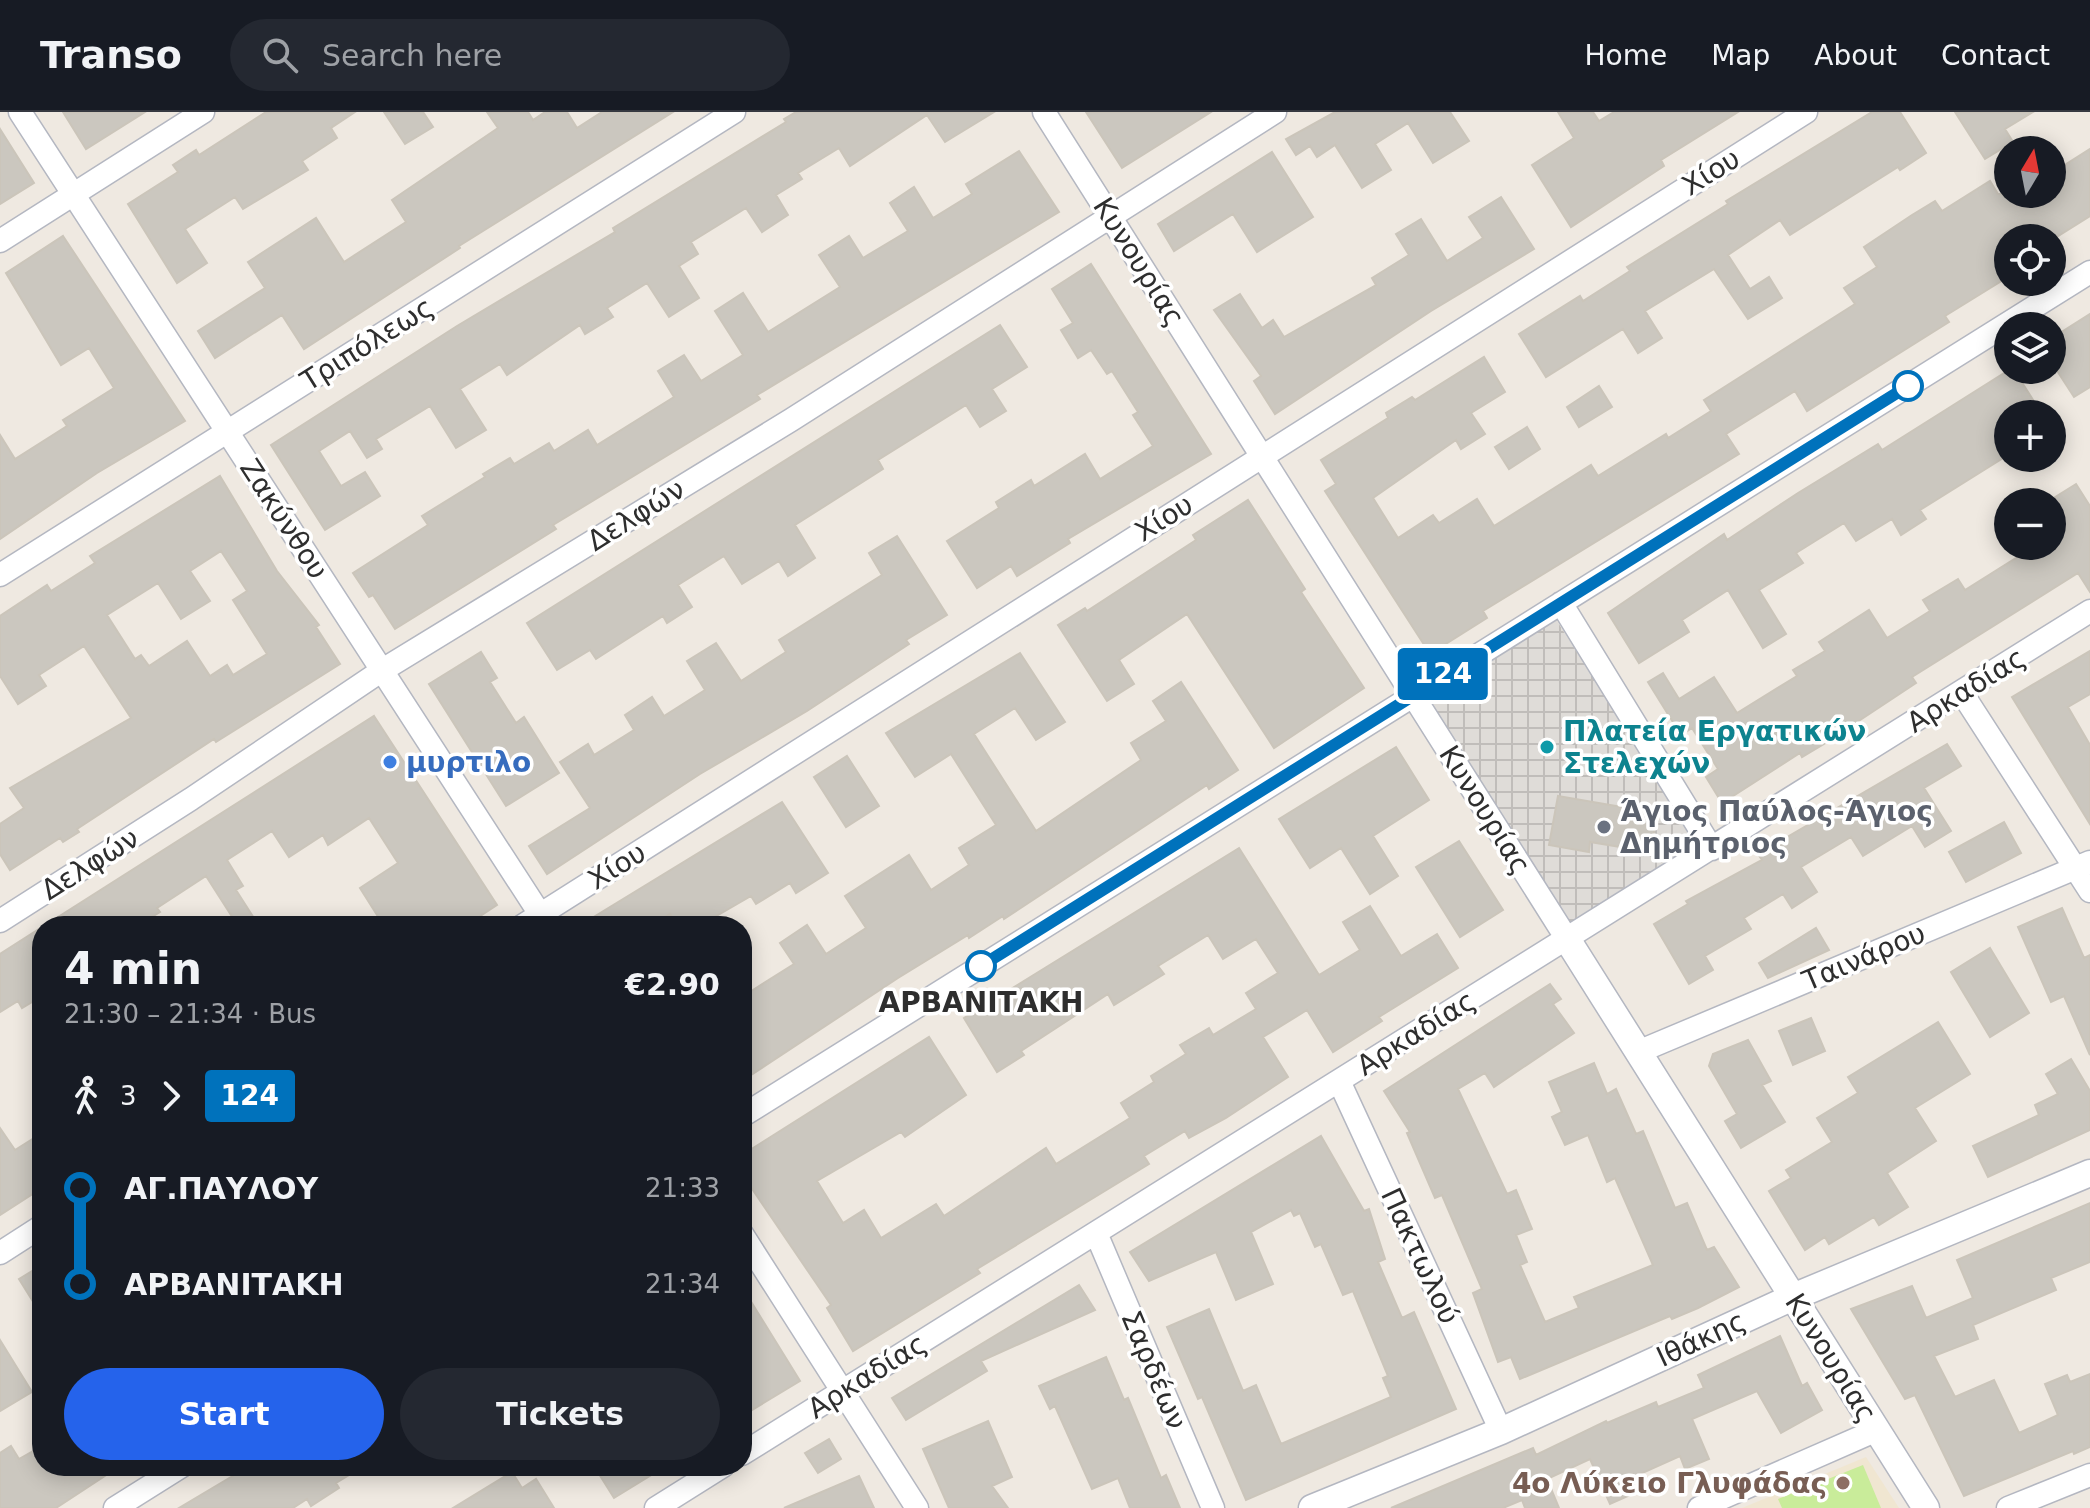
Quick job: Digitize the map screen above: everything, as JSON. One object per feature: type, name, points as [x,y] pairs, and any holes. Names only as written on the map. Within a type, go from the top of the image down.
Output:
[{"type":"street","name":"Ζακύνθου","points":[[20,112],[381,671],[533,916]]},
{"type":"street","points":[[0,241],[203,112]]},
{"type":"street","name":"Τριπόλεως","points":[[0,575],[734,112]]},
{"type":"street","name":"Κυνουρίας","points":[[1044,112],[1926,1508]]},
{"type":"street","name":"Δελφών","points":[[0,921],[191,799],[381,671],[791,420],[1275,112]]},
{"type":"street","name":"Χίου","points":[[546,916],[1261,456],[1806,112]]},
{"type":"street","points":[[752,1110],[2090,272]]},
{"type":"street","points":[[1561,603],[1712,849]]},
{"type":"street","name":"Αρκαδίας","points":[[752,1448],[2090,611]]},
{"type":"street","points":[[1962,693],[2083,865],[2090,891]]},
{"type":"street","name":"Ταινάρου","points":[[1638,1052],[2083,865]]},
{"type":"street","name":"Πακτωλού","points":[[1339,1081],[1501,1431]]},
{"type":"street","name":"Ιθάκης","points":[[1312,1508],[1501,1431],[1793,1297],[2090,1173]]},
{"type":"street","points":[[0,1253],[32,1232]]},
{"type":"street","name":"Σαρδέων","points":[[1096,1233],[1213,1508]]},
{"type":"street","points":[[752,1250],[917,1508]]},
{"type":"street","points":[[1699,1508],[1877,1430]]},
{"type":"street","points":[[2008,1508],[2090,1475]]},
{"type":"street","points":[[115,1508],[166,1476]]},
{"type":"street","points":[[656,1508],[707,1476]]},
{"type":"shaded area","name":"Πλατεία Εργατικών Στελεχών","points":[[1553,615],[1699,841],[1571,923],[1425,697]],"holes":[[[1558,796],[1588,852],[1550,845]]]},
{"type":"shaded area","name":"4ο Λύκειο Γλυφάδας","points":[[1866,1457],[1899,1508],[1742,1508]]},
{"type":"green space","name":"4ο Λύκειο Γλυφάδας","points":[[1863,1465],[1881,1508],[1782,1508],[1778,1499]]},
{"type":"building","points":[[63,112],[145,112],[86,149]]},
{"type":"building","points":[[266,112],[355,112],[331,128],[337,138],[302,161],[308,170],[243,209],[235,197],[185,229],[207,263],[177,283],[128,204],[178,172],[173,165],[196,150],[199,155]]},
{"type":"building","points":[[384,112],[423,112],[433,127],[405,144]]},
{"type":"building","points":[[487,112],[528,112],[533,120],[545,112],[567,112],[577,128],[602,112],[673,112],[459,246],[304,349],[282,315],[215,358],[198,331],[265,288],[248,262],[316,218],[344,262],[406,222],[392,200],[498,128]]},
{"type":"building","points":[[796,112],[994,112],[945,142],[927,115],[850,166],[839,148],[798,173],[802,179],[776,195],[788,215],[762,232],[746,208],[691,242],[698,254],[679,266],[699,298],[669,317],[647,283],[607,308],[613,317],[585,334],[580,325],[507,375],[500,364],[460,389],[486,430],[456,448],[430,406],[376,439],[382,449],[367,458],[350,431],[319,451],[341,486],[365,472],[380,496],[325,530],[271,445],[457,326],[615,232],[613,228],[786,122],[784,119]]},
{"type":"building","points":[[1086,112],[1211,112],[1122,168]]},
{"type":"building","points":[[1335,112],[1450,112],[1469,141],[1433,163],[1408,123],[1375,144],[1391,170],[1362,188],[1335,145],[1317,157],[1310,146],[1296,155],[1286,139]]},
{"type":"building","points":[[1558,112],[1593,112],[1599,121],[1614,112],[1738,112],[1661,160],[1664,166],[1571,227],[1532,165],[1574,138]]},
{"type":"building","points":[[1872,112],[1900,112],[1926,153],[1900,170],[1898,167],[1790,235],[1780,220],[1728,255],[1750,289],[1769,277],[1782,298],[1748,319],[1714,269],[1645,311],[1662,338],[1638,353],[1623,329],[1546,377],[1519,334],[1580,296],[1583,301],[1630,271],[1627,267],[1728,204],[1726,201]]},
{"type":"building","points":[[1955,112],[2033,112],[2005,129],[2009,136],[1994,136],[1994,154],[1985,159]]},
{"type":"building","points":[[0,129],[34,183],[0,204]]},
{"type":"building","points":[[2090,149],[2090,216],[2066,231],[2066,224],[1994,224],[1994,286],[1945,316],[1949,322],[1807,411],[1795,391],[1726,434],[1739,454],[1483,611],[1487,618],[1430,654],[1325,491],[1336,484],[1321,460],[1388,418],[1386,413],[1412,397],[1415,400],[1484,357],[1505,392],[1471,413],[1485,434],[1461,449],[1456,440],[1373,498],[1398,538],[1433,515],[1439,523],[1477,499],[1494,526],[1591,465],[1598,476],[1666,434],[1668,438],[1711,411],[1704,400],[1855,304],[1844,288],[1877,267],[1864,247],[1912,215],[1935,201],[1942,211],[1990,181],[1994,188],[1994,208],[2066,208],[2066,164]]},
{"type":"building","points":[[1019,151],[1059,212],[757,395],[760,399],[553,525],[556,529],[395,629],[373,595],[369,597],[353,573],[428,525],[422,516],[510,458],[514,464],[549,443],[554,451],[588,430],[597,445],[674,397],[658,371],[684,355],[701,381],[743,355],[715,311],[743,293],[768,332],[840,287],[819,255],[849,236],[863,258],[908,231],[890,203],[914,187],[933,218],[972,194],[966,184]]},
{"type":"building","points":[[1272,152],[1313,217],[1257,252],[1233,214],[1174,251],[1158,224]]},
{"type":"building","points":[[1501,197],[1534,249],[1431,311],[1275,414],[1254,381],[1261,376],[1214,310],[1240,294],[1262,328],[1273,320],[1284,337],[1376,285],[1372,278],[1409,255],[1396,234],[1421,219],[1447,261],[1483,238],[1469,217]]},
{"type":"building","points":[[63,236],[185,421],[97,473],[0,539],[0,435],[15,459],[67,426],[63,420],[114,388],[89,348],[61,365],[6,273]]},
{"type":"building","points":[[1091,264],[1211,454],[1068,539],[1070,543],[1017,576],[1011,566],[977,588],[947,541],[999,508],[996,502],[1031,480],[1034,486],[1085,454],[1100,479],[1153,446],[1133,415],[1138,412],[1112,371],[1107,374],[1091,350],[1078,358],[1061,330],[1073,323],[1052,289]]},
{"type":"building","points":[[2090,314],[2090,387],[2074,397],[2066,384],[2066,329]]},
{"type":"building","points":[[1000,325],[1027,367],[992,389],[1006,411],[980,427],[966,405],[878,460],[883,469],[795,525],[815,558],[788,576],[779,561],[742,584],[724,556],[678,585],[692,607],[667,623],[663,616],[596,659],[590,650],[557,670],[527,623]]},
{"type":"building","points":[[1994,379],[1994,384],[2023,384],[2033,400],[1994,400],[1994,464],[1920,510],[1926,519],[1901,535],[1892,519],[1856,541],[1844,523],[1796,553],[1803,563],[1759,590],[1786,634],[1763,648],[1728,590],[1682,620],[1689,632],[1639,663],[1608,613],[1724,534],[1727,540],[1878,444],[1882,450]]},
{"type":"building","points":[[1599,386],[1612,407],[1579,427],[1567,407]]},
{"type":"building","points":[[1527,427],[1540,449],[1509,469],[1495,447]]},
{"type":"building","points":[[220,476],[277,571],[319,625],[316,627],[340,664],[216,742],[214,739],[77,829],[79,832],[63,842],[60,838],[10,870],[0,854],[0,824],[24,808],[10,788],[131,718],[84,646],[39,675],[46,686],[18,704],[0,676],[0,616],[47,585],[51,591],[95,563],[90,556]],"holes":[[[221,551],[247,591],[233,600],[267,654],[233,675],[227,665],[210,676],[187,641],[149,666],[141,655],[135,659],[107,615],[158,583],[181,619],[210,601],[190,571]]]},
{"type":"building","points":[[2076,484],[2090,506],[2090,592],[2078,573],[1912,677],[1916,683],[1824,744],[1802,757],[1800,753],[1722,803],[1706,777],[1718,769],[1692,728],[1681,735],[1648,682],[1663,673],[1679,699],[1714,677],[1737,713],[1797,676],[1793,670],[1825,651],[1819,642],[1869,610],[1887,638],[1930,611],[1923,600],[1958,579],[1965,590],[2013,560],[2066,560],[2066,490]]},
{"type":"building","points":[[1248,500],[1305,589],[1301,592],[1364,688],[1274,748],[1187,614],[1119,660],[1134,684],[1107,701],[1058,625],[1085,608],[1087,611],[1196,540],[1193,535]]},
{"type":"building","points":[[897,536],[947,615],[906,640],[909,644],[807,711],[700,774],[547,874],[529,846],[590,808],[560,762],[588,744],[594,755],[634,730],[625,715],[652,697],[664,716],[705,690],[687,661],[716,643],[741,681],[786,652],[779,640],[882,575],[869,553]]},
{"type":"building","points":[[2090,651],[2090,694],[2068,707],[2090,745],[2090,824],[2012,697]]},
{"type":"building","points":[[481,652],[497,678],[490,682],[516,723],[524,717],[559,773],[506,806],[429,684]]},
{"type":"building","points":[[1020,653],[1065,722],[1036,740],[1015,708],[974,734],[1036,831],[1141,760],[1131,743],[1166,721],[1153,701],[1181,682],[1238,770],[1209,789],[1207,785],[1004,919],[1003,916],[969,938],[968,935],[898,978],[752,1074],[752,991],[794,964],[780,943],[807,925],[826,954],[866,928],[845,896],[909,855],[931,890],[969,865],[959,848],[996,825],[951,754],[915,777],[886,733]]},
{"type":"building","points":[[374,716],[497,905],[480,916],[378,916],[360,888],[398,863],[369,818],[328,845],[323,835],[289,857],[272,831],[227,860],[243,886],[236,890],[253,916],[232,916],[206,876],[157,908],[160,912],[153,916],[60,916]]},
{"type":"building","points":[[1947,744],[1961,766],[1924,788],[1951,831],[1925,847],[1912,826],[1863,856],[1851,837],[1801,867],[1817,892],[1792,908],[1783,894],[1744,918],[1751,929],[1705,956],[1713,970],[1689,984],[1654,924],[1688,904],[1686,901],[1762,860],[1758,854]]},
{"type":"building","points":[[1396,747],[1429,800],[1373,836],[1398,876],[1370,894],[1341,848],[1310,868],[1279,819]]},
{"type":"building","points":[[847,756],[879,806],[846,827],[814,777]]},
{"type":"building","name":"Άγιος Παύλος-Άγιος Δημήτριος","points":[[1558,796],[1657,813],[1651,852],[1590,842],[1589,852],[1549,845]]},
{"type":"building","points":[[782,802],[828,873],[796,893],[790,883],[756,904],[751,896],[716,916],[595,916]]},
{"type":"building","points":[[2004,822],[2021,853],[1966,882],[1949,852]]},
{"type":"building","points":[[1459,841],[1503,910],[1460,937],[1416,867]]},
{"type":"building","points":[[1239,848],[1319,975],[1360,950],[1343,922],[1370,906],[1401,956],[1437,934],[1458,968],[1379,1017],[1382,1021],[1333,1052],[1307,1010],[1263,1037],[1288,1077],[1226,1118],[1189,1138],[1185,1131],[1144,1156],[1149,1164],[977,1269],[980,1273],[853,1351],[827,1308],[831,1305],[752,1189],[752,1149],[929,1037],[966,1095],[905,1137],[901,1132],[817,1181],[843,1223],[864,1210],[881,1238],[936,1204],[944,1216],[1046,1148],[1056,1164],[1130,1118],[1121,1103],[1154,1082],[1151,1076],[1186,1054],[1180,1045],[1209,1028],[1213,1035],[1256,1009],[1246,993],[1278,973],[1256,939],[1223,959],[1208,935],[1158,966],[1164,974],[1114,1005],[1108,994],[1021,1051],[1024,1055],[997,1072],[964,1018]]},
{"type":"building","points":[[2062,908],[2084,958],[2090,955],[2090,1055],[2064,996],[2051,1002],[2018,927]]},
{"type":"building","points":[[1816,928],[1829,950],[1768,978],[1759,963]]},
{"type":"building","points":[[32,933],[32,1002],[22,1008],[18,1001],[0,1012],[0,954]]},
{"type":"building","points":[[1990,948],[2029,1013],[1990,1037],[1951,972]]},
{"type":"building","points":[[1550,984],[1561,999],[1553,1004],[1574,1033],[1494,1087],[1485,1073],[1458,1089],[1507,1194],[1516,1190],[1532,1229],[1516,1235],[1527,1262],[1520,1265],[1545,1322],[1579,1308],[1574,1297],[1653,1265],[1615,1178],[1607,1182],[1588,1135],[1565,1145],[1552,1117],[1562,1112],[1549,1082],[1594,1063],[1607,1094],[1616,1089],[1636,1134],[1643,1131],[1675,1208],[1687,1203],[1707,1250],[1714,1247],[1739,1287],[1672,1319],[1670,1316],[1520,1379],[1511,1357],[1498,1362],[1473,1293],[1482,1289],[1442,1195],[1435,1198],[1407,1133],[1410,1132],[1384,1091]]},
{"type":"building","points":[[1811,1018],[1825,1051],[1793,1065],[1779,1031]]},
{"type":"building","points":[[1938,1022],[1970,1074],[1915,1108],[1936,1141],[1887,1173],[1908,1207],[1879,1225],[1874,1217],[1829,1244],[1825,1237],[1805,1250],[1769,1191],[1791,1178],[1786,1170],[1832,1142],[1817,1118],[1858,1093],[1848,1077]]},
{"type":"building","points":[[1748,1040],[1771,1081],[1762,1085],[1785,1122],[1741,1148],[1725,1121],[1737,1114],[1709,1066],[1713,1054]]},
{"type":"building","points":[[2071,1059],[2090,1091],[2090,1130],[1988,1177],[1973,1146],[2039,1115],[2035,1105],[2058,1094],[2046,1074]]},
{"type":"building","points":[[0,1128],[15,1150],[32,1139],[32,1194],[0,1215]]},
{"type":"building","points":[[1321,1136],[1364,1211],[1369,1209],[1385,1259],[1378,1262],[1402,1318],[1414,1312],[1456,1409],[1246,1500],[1202,1397],[1198,1399],[1167,1327],[1209,1309],[1243,1391],[1256,1385],[1281,1444],[1391,1397],[1383,1378],[1388,1376],[1353,1291],[1343,1295],[1321,1244],[1315,1247],[1300,1213],[1294,1216],[1291,1210],[1251,1232],[1273,1284],[1236,1300],[1216,1252],[1149,1281],[1130,1252]]},
{"type":"building","points":[[2090,1203],[2090,1262],[2051,1278],[2056,1290],[1973,1325],[1978,1339],[1934,1356],[1955,1397],[1994,1380],[2019,1433],[2058,1415],[2045,1384],[2067,1375],[2070,1382],[2090,1374],[2090,1447],[2074,1454],[2073,1451],[1964,1496],[1915,1395],[1905,1399],[1851,1309],[1912,1286],[1926,1318],[1973,1298],[1957,1260]]},
{"type":"building","points":[[32,1271],[32,1300],[19,1279]]},
{"type":"building","points":[[1079,1285],[1095,1310],[981,1361],[987,1371],[906,1420],[892,1398]]},
{"type":"building","points":[[752,1303],[800,1381],[752,1410]]},
{"type":"building","points":[[1780,1336],[1802,1386],[1807,1383],[1822,1410],[1781,1433],[1757,1391],[1692,1419],[1709,1459],[1685,1469],[1680,1456],[1631,1478],[1637,1492],[1610,1504],[1590,1459],[1547,1479],[1559,1508],[1525,1508],[1522,1500],[1503,1508],[1391,1508],[1533,1448],[1536,1455],[1606,1421],[1656,1402],[1658,1407],[1704,1388],[1698,1375]]},
{"type":"building","points":[[0,1340],[32,1392],[0,1411]]},
{"type":"building","points":[[1106,1357],[1124,1400],[1128,1398],[1161,1478],[1166,1475],[1180,1508],[1130,1508],[1118,1478],[1092,1489],[1055,1406],[1050,1409],[1039,1386]]},
{"type":"building","points":[[988,1421],[1012,1477],[992,1486],[1008,1508],[949,1508],[923,1449]]},
{"type":"building","points":[[829,1439],[841,1459],[818,1473],[805,1453]]},
{"type":"building","points":[[11,1446],[19,1459],[32,1452],[32,1476],[105,1476],[56,1508],[0,1508],[0,1453]]},
{"type":"building","points":[[233,1476],[348,1476],[336,1483],[339,1488],[311,1506],[307,1499],[293,1508],[179,1508]]},
{"type":"building","points":[[505,1476],[514,1476],[522,1488],[536,1479],[554,1508],[453,1508]]},
{"type":"building","points":[[600,1476],[650,1476],[614,1498]]},
{"type":"building","points":[[859,1476],[874,1508],[784,1508]]},
{"type":"bus line","name":"124","points":[[981,966],[1908,386]]},
{"type":"place","name":"Πλατεία Εργατικών Στελεχών","points":[[1547,747]]},
{"type":"place","name":"μυρτιλο","points":[[390,762]]},
{"type":"place","name":"Άγιος Παύλος-Άγιος Δημήτριος","points":[[1604,827]]},
{"type":"place","name":"ΑΡΒΑΝΙΤΑΚΗ","points":[[981,966]]},
{"type":"place","name":"4ο Λύκειο Γλυφάδας","points":[[1843,1483]]}]
